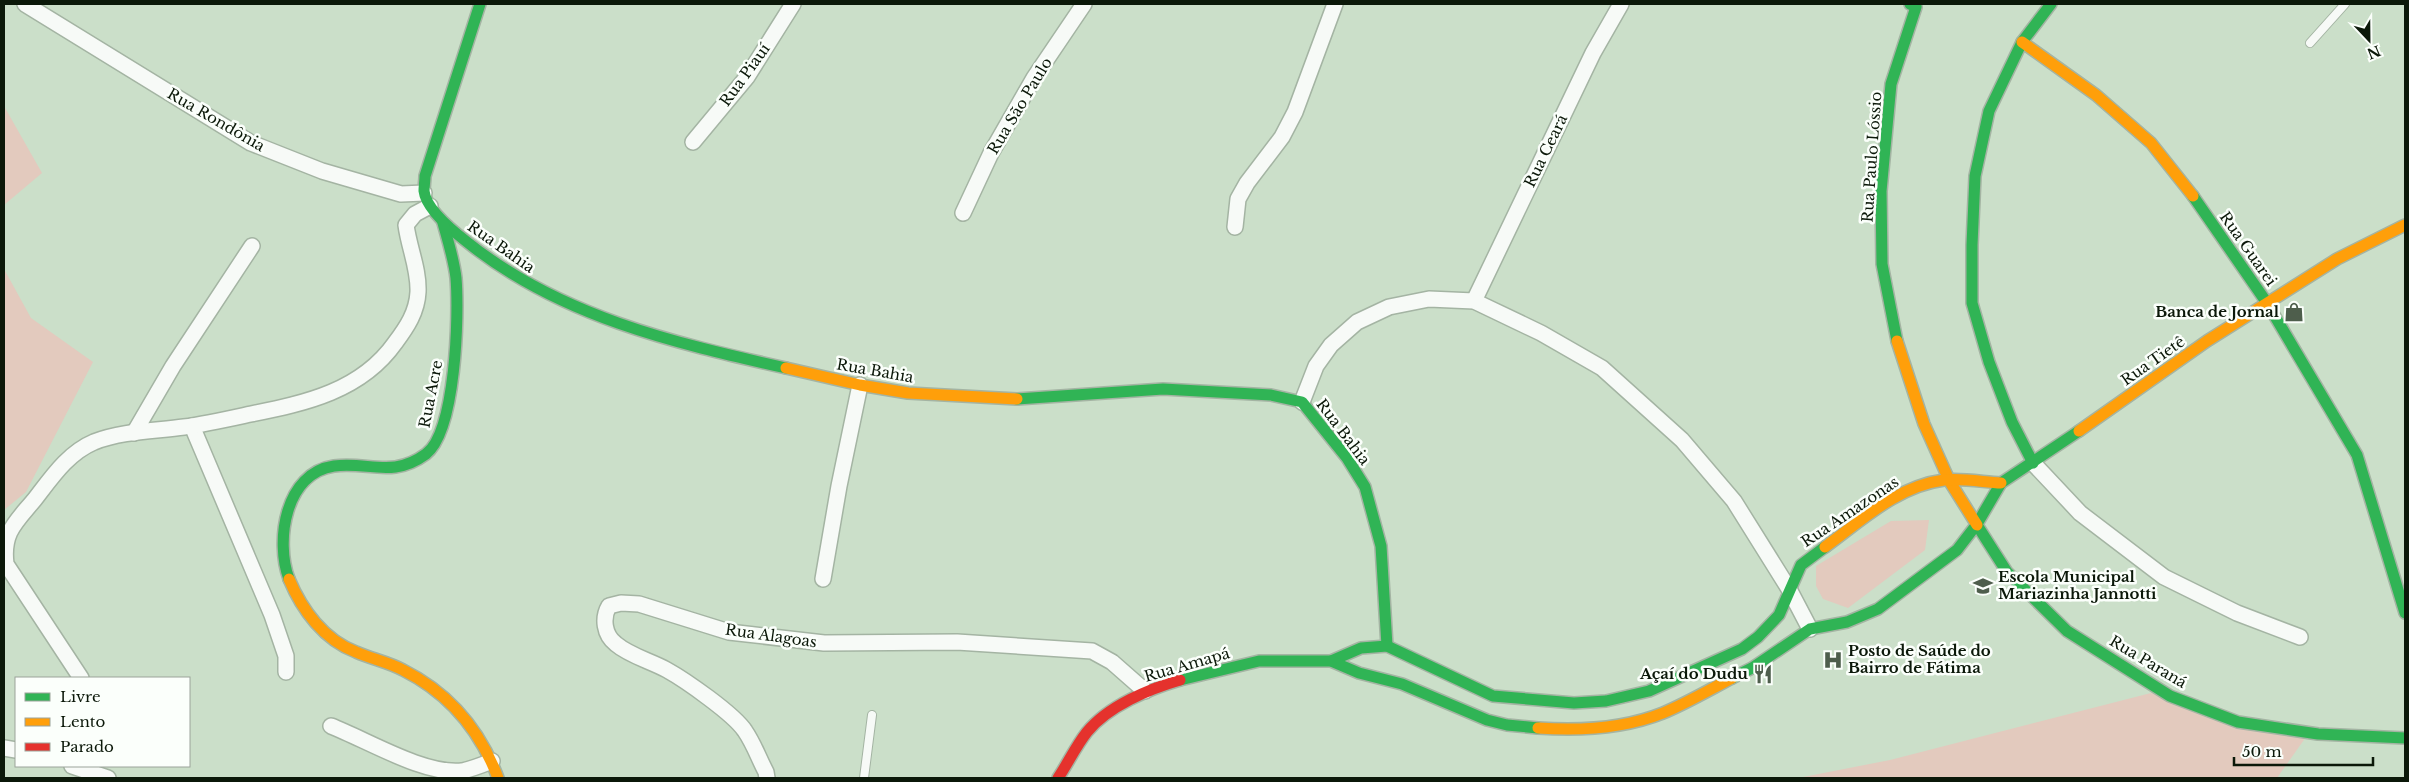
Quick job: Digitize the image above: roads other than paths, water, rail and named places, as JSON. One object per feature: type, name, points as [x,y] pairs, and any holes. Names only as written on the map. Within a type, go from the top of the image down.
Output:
[{"type":"street","name":"Rua Rondônia","points":[[25,4],[250,143],[322,171],[392,192],[427,200]]},
{"type":"street","points":[[79,677],[6,564],[4,548],[8,532],[58,469],[77,452],[94,442],[134,433],[192,426],[312,401],[347,386],[372,370],[388,352],[415,311],[418,291],[416,268],[408,242],[406,225],[427,200],[426,176],[432,148],[480,4]]},
{"type":"street","name":"Rua Piauí","points":[[693,142],[747,77],[793,4]]},
{"type":"street","name":"Rua São Paulo","points":[[963,213],[991,153],[1034,78],[1084,4]]},
{"type":"street","points":[[1235,227],[1238,199],[1282,137],[1295,112],[1335,4]]},
{"type":"street","name":"Rua Ceará","points":[[1474,301],[1593,53],[1621,4]]},
{"type":"street","points":[[2051,4],[2022,42],[1989,111],[1976,176],[1972,245],[1972,303],[1989,362],[2012,422],[2034,463],[2080,513],[2164,576],[2237,613],[2300,637]]},
{"type":"street","name":"Rua Paulo Lóssio","points":[[1915,5],[1892,84],[1881,191],[1882,264],[1893,330],[1924,424],[1950,482]]},
{"type":"street","name":"Rua Guarei","points":[[2022,42],[2096,95],[2151,143],[2194,197],[2268,303],[2357,455],[2405,613]]},
{"type":"street","name":"Rua Bahia","points":[[427,200],[443,223],[513,276],[571,306],[689,346],[860,385],[908,393],[1006,400],[1163,389],[1271,395],[1302,402],[1342,452],[1365,487],[1381,546],[1387,646]]},
{"type":"street","name":"Rua Acre","points":[[443,223],[456,282],[456,320],[450,386],[442,430],[431,450],[413,461],[389,469],[350,465],[317,472],[301,487],[287,508],[282,537],[283,564],[293,589],[313,620],[332,640],[362,656],[398,667],[445,698],[474,727],[492,761],[498,778]]},
{"type":"street","name":"Rua Tietê","points":[[1977,524],[2001,483],[2034,463],[2207,341],[2337,259],[2405,225]]},
{"type":"street","points":[[134,433],[173,366],[252,246]]},
{"type":"street","points":[[1302,402],[1316,366],[1331,345],[1357,322],[1389,306],[1429,299],[1474,301],[1540,332],[1602,368],[1682,440],[1734,502],[1790,589],[1810,629]]},
{"type":"street","points":[[823,579],[839,486],[860,385]]},
{"type":"street","points":[[192,426],[272,615],[286,656],[286,672]]},
{"type":"street","name":"Rua Amazonas","points":[[1407,671],[1452,678],[1490,708],[1507,725],[1565,730],[1607,714],[1649,691],[1742,649],[1758,637],[1779,615],[1801,565],[1886,502],[1908,490],[1926,484],[1944,480],[1950,482]]},
{"type":"street","points":[[1950,482],[2001,483]]},
{"type":"street","name":"Rua Paraná","points":[[1950,482],[2007,572],[2067,631],[2170,696],[2238,722],[2318,734],[2405,738]]},
{"type":"street","name":"Rua Amazonas","points":[[1407,671],[1490,708],[1574,704],[1607,714],[1628,724],[1663,713],[1752,668],[1810,629],[1847,622],[1878,609],[1957,550],[1977,524]]},
{"type":"street","name":"Rua Alagoas","points":[[767,778],[766,772],[745,730],[721,709],[668,670],[615,643],[607,632],[604,622],[605,613],[609,606],[621,603],[639,604],[729,632],[824,643],[957,642],[1092,651],[1112,662],[1145,691]]},
{"type":"street","name":"Rua Amapá","points":[[1331,661],[1361,648],[1387,646],[1407,671]]},
{"type":"street","points":[[1742,649],[1752,668]]},
{"type":"street","name":"Rua Amapá","points":[[1058,778],[1088,732],[1113,710],[1145,691],[1207,672],[1259,661],[1331,661],[1359,673],[1407,671]]},
{"type":"street","points":[[331,726],[362,738],[401,758],[438,768],[460,771],[492,761]]},
{"type":"street","points":[[75,767],[108,778]]},
{"type":"lane","points":[[2310,43],[2345,4]]},
{"type":"lane","points":[[864,778],[872,715]]},
{"type":"place","name":"Banca de Jornal","points":[[2294,312]]},
{"type":"place","name":"Escola Municipal Mariazinha Jannotti","points":[[1983,586]]},
{"type":"place","name":"Posto de Saúde do Bairro de Fátima","points":[[1833,660]]},
{"type":"place","name":"Açaí do Dudu","points":[[1763,674]]}]
